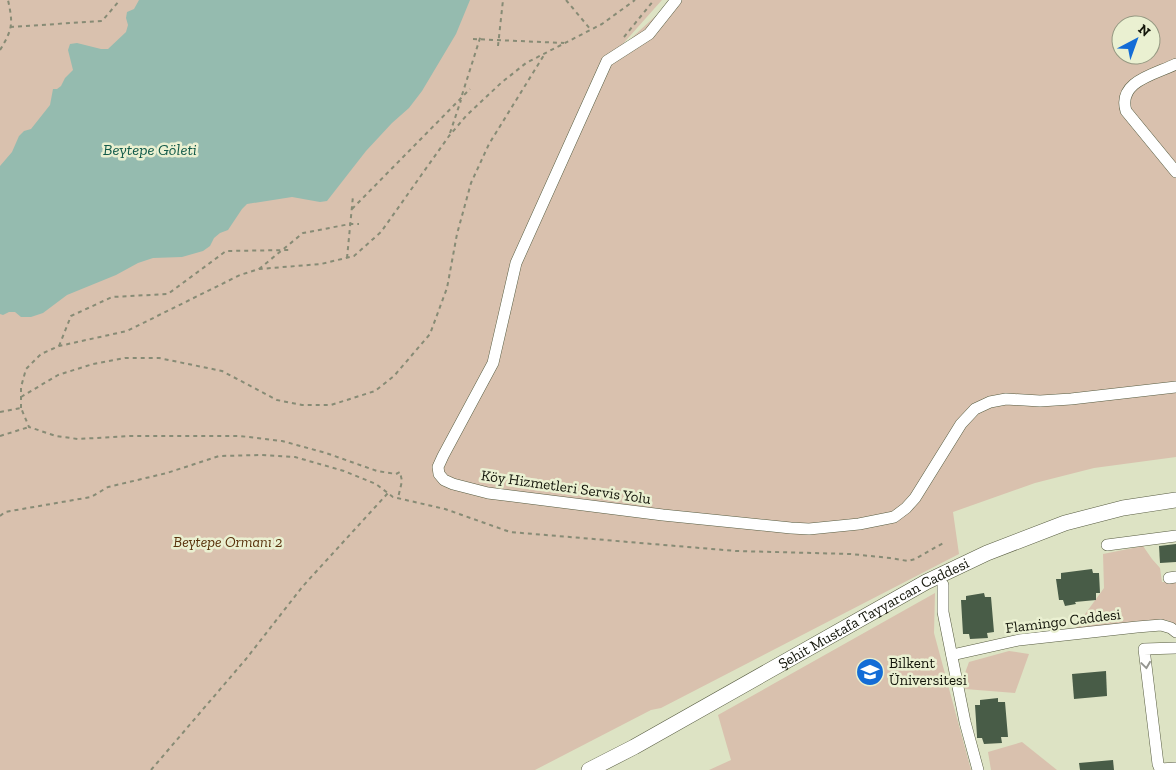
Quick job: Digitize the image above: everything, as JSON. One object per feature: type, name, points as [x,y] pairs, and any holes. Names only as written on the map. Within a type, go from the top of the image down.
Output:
[{"type":"main road","name":"Şehit Mustafa Tayyarcan Caddesi","points":[[589,770],[634,747],[926,582],[970,560],[1065,523],[1123,508],[1176,500]]},
{"type":"street","name":"Köy Hizmetleri Servis Yolu","points":[[676,0],[649,34],[607,61],[516,263],[493,363],[438,467],[439,474],[444,480],[488,493],[662,515],[810,529],[859,524],[894,516],[906,508],[915,498],[961,424],[975,409],[990,402],[1006,399],[1040,401],[1071,399],[1176,387]]},
{"type":"street","points":[[1176,64],[1138,81],[1127,90],[1123,102],[1126,111],[1176,172]]},
{"type":"street","points":[[1107,545],[1176,536]]},
{"type":"street","points":[[943,585],[943,612],[965,722],[978,770]]},
{"type":"street","name":"Flamingo Caddesi","points":[[952,655],[1019,640],[1137,627],[1160,625],[1171,628],[1176,632]]},
{"type":"street","points":[[1176,648],[1144,649],[1158,764],[1160,769],[1176,768]]},
{"type":"path","points":[[0,50],[12,22],[8,0]]},
{"type":"path","points":[[10,27],[102,21],[120,0]]},
{"type":"path","points":[[498,46],[503,0]]},
{"type":"path","points":[[566,0],[590,30]]},
{"type":"path","points":[[29,428],[21,408],[21,387],[26,369],[41,354],[59,346],[127,331],[240,276],[259,269],[320,264],[354,256],[381,232],[449,136],[466,116],[501,83],[526,63],[602,24],[635,0]]},
{"type":"path","points":[[449,136],[481,35]]},
{"type":"path","points":[[473,39],[566,43]]},
{"type":"path","points":[[21,397],[58,375],[93,364],[125,358],[158,358],[222,371],[278,400],[302,405],[332,405],[375,391],[394,376],[430,334],[447,288],[457,234],[471,182],[489,144],[545,53]]},
{"type":"path","points":[[352,209],[470,88]]},
{"type":"path","points":[[347,258],[353,196]]},
{"type":"path","points":[[259,269],[303,233],[350,224],[360,224]]},
{"type":"path","points":[[59,346],[71,316],[112,297],[168,294],[226,251],[290,250]]},
{"type":"path","points":[[0,412],[21,408]]},
{"type":"path","points":[[0,436],[29,428],[56,436],[78,439],[131,436],[240,436],[282,441],[377,471],[396,474],[400,472],[402,481],[398,498]]},
{"type":"path","points":[[0,516],[5,512],[14,510],[91,497],[108,487],[167,474],[219,456],[261,455],[295,457],[360,477],[376,484],[398,498],[445,509],[510,532],[736,551],[851,554],[908,561],[915,560],[945,542]]},
{"type":"path","points":[[152,770],[246,659],[303,586],[388,493]]},
{"type":"green space","name":"Beytepe Ormanı 2","points":[[0,0],[662,0],[613,55],[673,0],[1176,0],[1176,457],[1094,468],[1035,483],[953,512],[959,554],[661,708],[651,710],[535,770],[0,770]]},
{"type":"green space","points":[[1143,546],[1160,568],[1162,582],[1176,582],[1176,625],[1167,620],[1075,628],[1104,588],[1103,554]]},
{"type":"green space","name":"Bilkent Üniversitesi","points":[[935,593],[934,633],[971,770],[709,770],[731,760],[718,715]]},
{"type":"green space","points":[[1009,651],[1029,654],[1015,693],[965,689],[965,673],[969,662]]},
{"type":"green space","points":[[1022,742],[1057,770],[991,770],[988,752]]},
{"type":"water","name":"Beytepe Göleti","points":[[139,0],[470,0],[456,34],[422,91],[409,108],[366,151],[327,201],[320,202],[292,197],[247,204],[228,230],[214,238],[210,246],[203,251],[182,257],[153,258],[138,263],[116,275],[67,295],[43,313],[31,317],[21,317],[15,312],[0,314],[0,166],[12,152],[19,136],[24,131],[31,129],[50,105],[53,89],[61,86],[65,78],[73,70],[68,50],[70,44],[77,43],[108,49],[126,32],[128,25],[127,12],[134,9]]},
{"type":"building","points":[[1176,544],[1176,562],[1160,563],[1159,546]]},
{"type":"building","points":[[1092,569],[1093,573],[1099,573],[1100,593],[1096,593],[1096,600],[1075,602],[1076,604],[1065,606],[1063,600],[1059,600],[1056,579],[1061,579],[1061,573]]},
{"type":"building","points":[[984,593],[985,597],[991,597],[994,632],[987,633],[988,638],[970,639],[969,634],[963,634],[961,600],[966,600],[966,596]]},
{"type":"building","points":[[1106,671],[1107,696],[1074,699],[1072,674]]},
{"type":"building","points":[[998,698],[998,702],[1005,702],[1008,737],[1001,737],[1002,743],[984,744],[982,738],[977,738],[975,705],[980,705],[980,700]]},
{"type":"building","points":[[1113,760],[1114,770],[1080,770],[1079,763]]},
{"type":"place","name":"Bilkent Üniversitesi","points":[[870,672]]}]
